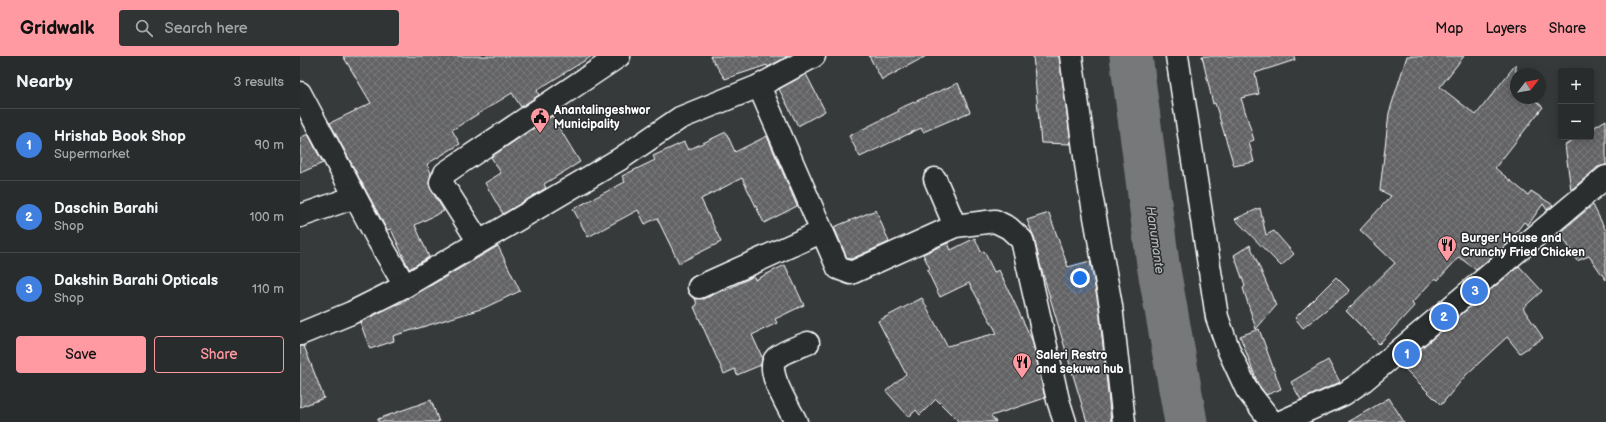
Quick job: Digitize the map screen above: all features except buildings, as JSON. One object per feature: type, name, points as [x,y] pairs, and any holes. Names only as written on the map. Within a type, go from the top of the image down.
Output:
[{"type":"street","points":[[479,242],[442,182],[445,173],[619,56]]},
{"type":"street","points":[[300,334],[351,313],[405,286],[620,159],[680,118],[759,86],[814,56]]},
{"type":"street","points":[[1071,56],[1088,178],[1111,306],[1124,422]]},
{"type":"street","points":[[1177,56],[1217,317],[1229,351],[1247,390],[1272,422]]},
{"type":"street","points":[[759,86],[821,232],[838,268],[851,273],[955,226],[995,221],[1009,228],[1022,240],[1058,400],[1065,422]]},
{"type":"street","points":[[300,93],[355,197],[405,286]]},
{"type":"street","points":[[1281,422],[1344,394],[1363,381],[1606,177]]},
{"type":"street","points":[[935,179],[955,226]]},
{"type":"street","points":[[300,216],[355,197]]},
{"type":"street","points":[[699,288],[821,232]]},
{"type":"street","points":[[796,422],[775,380],[773,362],[778,357],[808,343]]},
{"type":"waterway","name":"Hanumante","points":[[1131,56],[1158,264],[1186,422]]},
{"type":"place","name":"Anantalingeshwor Municipality","points":[[540,134]]},
{"type":"place","name":"Burger House and Crunchy Fried Chicken","points":[[1447,262]]},
{"type":"place","name":"Dakshin Barahi Opticals","points":[[1475,291]]},
{"type":"place","name":"Daschin Barahi","points":[[1444,317]]},
{"type":"place","name":"Hrishab Book Shop","points":[[1407,354]]},
{"type":"place","name":"Saleri Restro and sekuwa hub","points":[[1022,379]]}]
